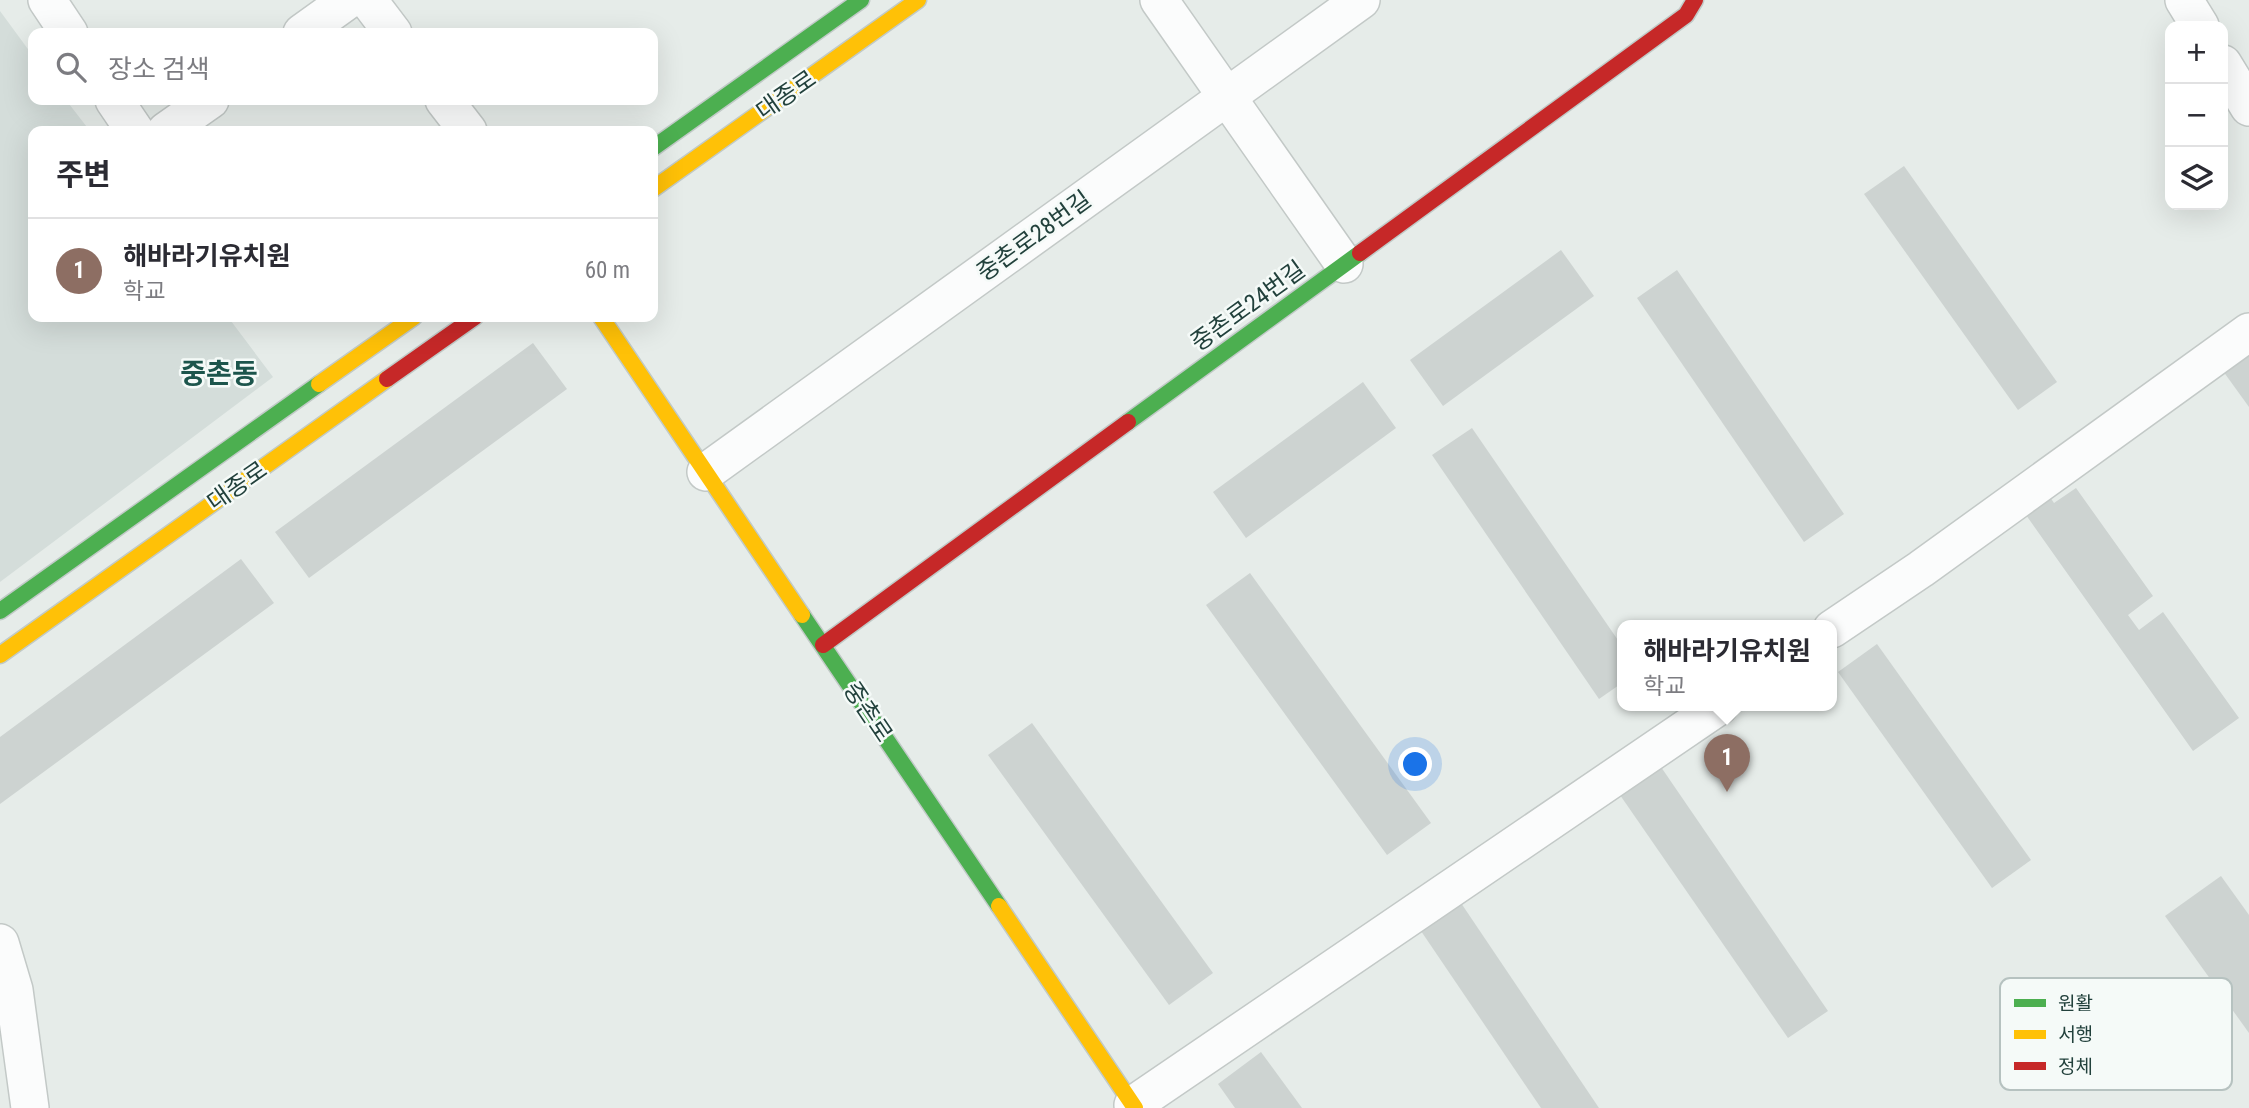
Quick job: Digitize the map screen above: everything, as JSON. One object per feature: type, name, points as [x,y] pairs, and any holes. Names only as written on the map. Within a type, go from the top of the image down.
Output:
[{"type":"street","points":[[47,0],[66,28]]},
{"type":"street","points":[[309,28],[348,0]]},
{"type":"street","points":[[368,0],[389,28]]},
{"type":"street","name":"대종로","points":[[658,144],[861,0]]},
{"type":"street","name":"대종로","points":[[658,185],[918,0]]},
{"type":"street","points":[[1159,0],[1345,264]]},
{"type":"street","name":"중촌로28번길","points":[[706,472],[1362,0]]},
{"type":"street","name":"중촌로24번길","points":[[823,645],[1686,15],[1695,0]]},
{"type":"street","points":[[2184,0],[2197,21]]},
{"type":"street","points":[[2228,72],[2249,107]]},
{"type":"street","points":[[117,105],[132,126]]},
{"type":"street","points":[[173,126],[203,105]]},
{"type":"street","points":[[448,105],[464,126]]},
{"type":"street","name":"대종로","points":[[0,611],[407,322]]},
{"type":"street","name":"대종로","points":[[0,655],[468,322]]},
{"type":"street","name":"중촌로","points":[[604,322],[1134,1107]]},
{"type":"street","points":[[1837,626],[1921,569],[2249,331]]},
{"type":"street","points":[[1134,1107],[1712,711]]},
{"type":"street","points":[[0,943],[14,990],[30,1108]]},
{"type":"shaded area","points":[[0,11],[28,49],[28,105],[70,105],[86,126],[28,126],[28,322],[232,322],[273,377],[0,582]]},
{"type":"building","points":[[1904,166],[2057,382],[2018,410],[1864,194]]},
{"type":"building","points":[[1561,250],[1594,296],[1443,406],[1410,360]]},
{"type":"building","points":[[1677,270],[1844,514],[1804,542],[1637,298]]},
{"type":"building","points":[[533,343],[567,389],[309,578],[275,532]]},
{"type":"building","points":[[2247,353],[2249,356],[2249,407],[2223,371]]},
{"type":"building","points":[[1363,382],[1396,428],[1246,538],[1213,492]]},
{"type":"building","points":[[1472,428],[1617,639],[1617,686],[1599,699],[1432,455]]},
{"type":"building","points":[[2076,488],[2153,596],[2128,615],[2139,630],[2163,612],[2239,718],[2193,751],[2021,508],[2046,491],[2054,503]]},
{"type":"building","points":[[241,559],[274,603],[0,804],[0,737]]},
{"type":"building","points":[[1250,573],[1431,823],[1387,855],[1206,605]]},
{"type":"building","points":[[1877,644],[2031,860],[1992,888],[1838,672]]},
{"type":"building","points":[[1032,723],[1213,973],[1169,1005],[988,755]]},
{"type":"building","points":[[1661,767],[1828,1011],[1788,1038],[1620,795]]},
{"type":"building","points":[[2221,876],[2249,915],[2249,1033],[2232,1009],[2232,978],[2210,978],[2165,916]]},
{"type":"building","points":[[1461,903],[1599,1108],[1541,1108],[1421,931]]},
{"type":"building","points":[[1261,1052],[1302,1108],[1235,1108],[1218,1084]]},
{"type":"traffic: fast","points":[[658,144],[861,0]]},
{"type":"traffic: fast","points":[[1128,422],[1360,253]]},
{"type":"traffic: fast","points":[[0,611],[319,384]]},
{"type":"traffic: fast","points":[[802,615],[999,906]]},
{"type":"traffic: slow","points":[[658,185],[918,0]]},
{"type":"traffic: slow","points":[[319,384],[407,322]]},
{"type":"traffic: slow","points":[[604,322],[802,615]]},
{"type":"traffic: slow","points":[[0,655],[387,379]]},
{"type":"traffic: slow","points":[[999,906],[1135,1108]]},
{"type":"traffic: jam","points":[[1360,253],[1686,15],[1695,0]]},
{"type":"traffic: jam","points":[[387,379],[468,322]]},
{"type":"traffic: jam","points":[[823,645],[1128,422]]},
{"type":"place","name":"해바라기유치원","points":[[1727,792]]},
{"type":"district","name":"중촌동","points":[[219,373]]}]
